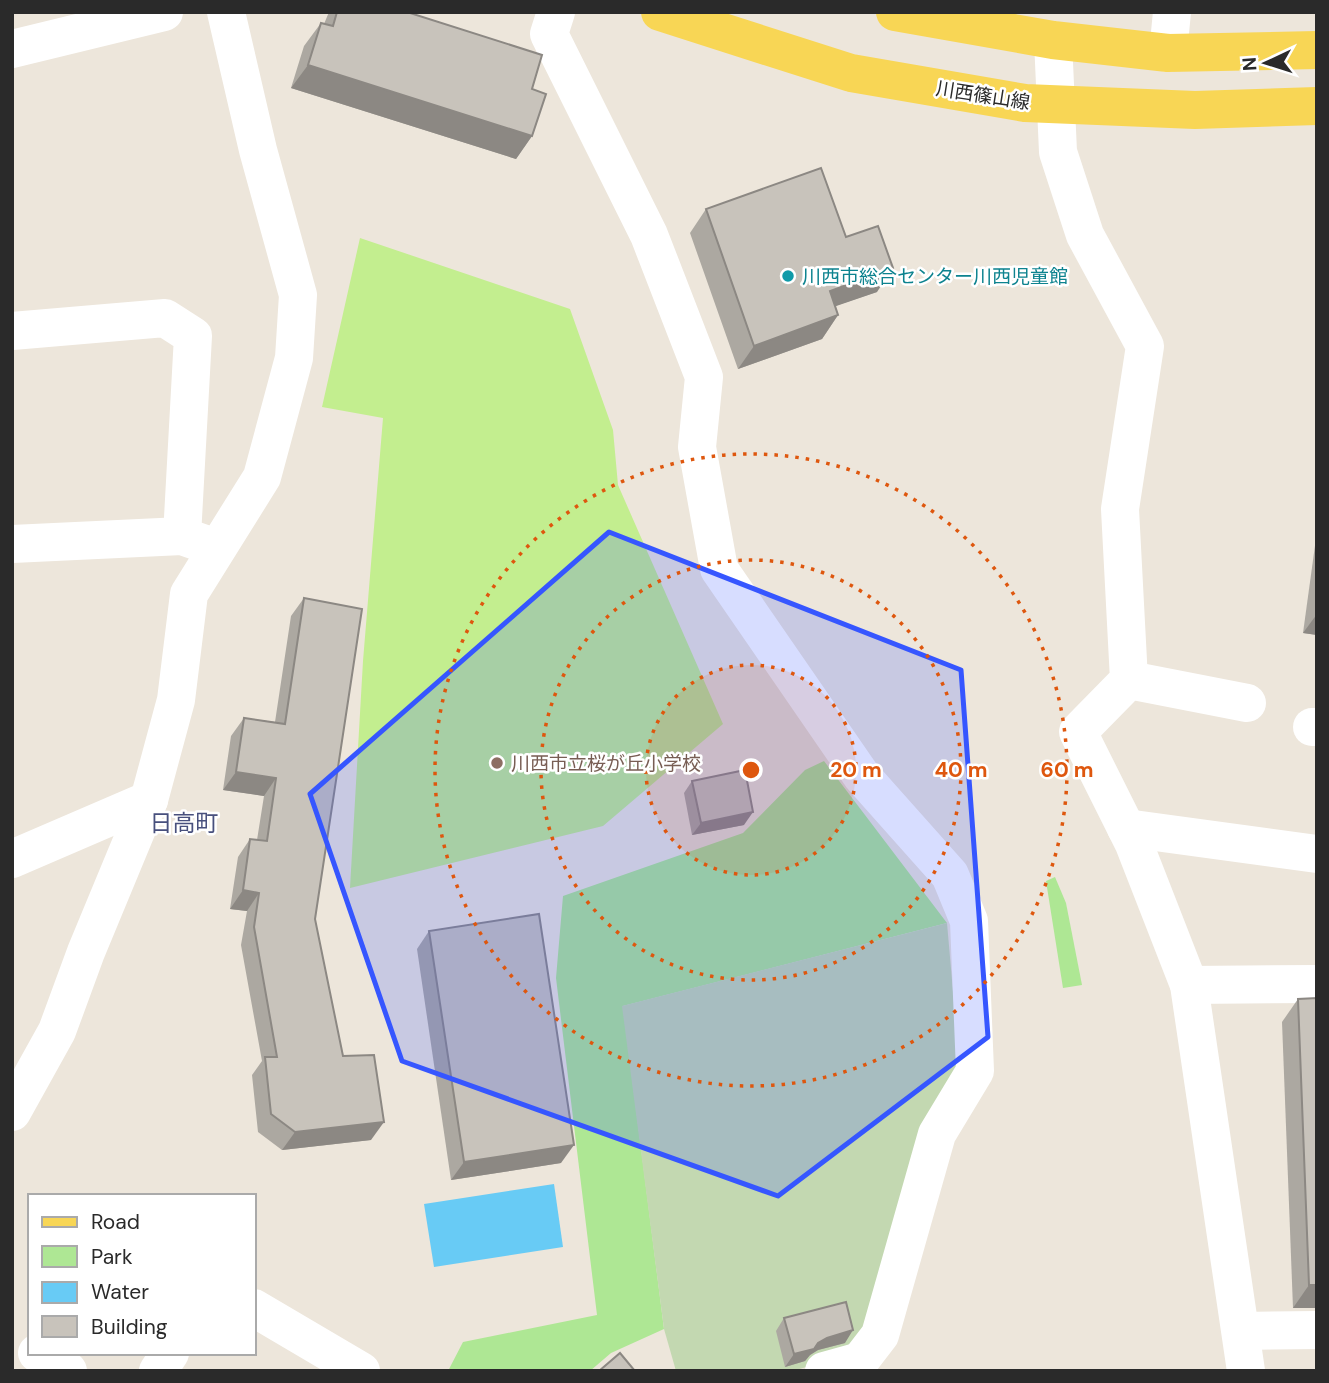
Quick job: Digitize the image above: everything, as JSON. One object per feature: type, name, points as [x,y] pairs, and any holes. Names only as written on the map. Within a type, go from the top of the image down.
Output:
[{"type":"main road","name":"川西篠山線","points":[[660,12],[851,73],[1024,103],[1195,110],[1317,106]]},
{"type":"main road","points":[[895,12],[1053,40],[1168,53],[1317,50]]},
{"type":"street","points":[[12,49],[164,12]]},
{"type":"street","points":[[12,1112],[57,1031],[86,952],[149,800],[176,699],[189,594],[262,477],[295,358],[298,295],[258,149],[226,12]]},
{"type":"street","points":[[556,12],[549,34],[649,235],[704,377],[698,447],[719,569],[862,775],[950,875],[969,921],[975,1071],[937,1134],[880,1335],[859,1366],[824,1371]]},
{"type":"street","points":[[1168,53],[1172,12]]},
{"type":"street","points":[[1053,40],[1058,152],[1085,234],[1144,346],[1120,509],[1129,680],[1078,732],[1126,828],[1189,985],[1246,1371]]},
{"type":"street","points":[[12,331],[165,318],[193,335],[182,536]]},
{"type":"street","points":[[12,544],[182,536],[217,548]]},
{"type":"street","points":[[1129,680],[1247,703]]},
{"type":"street","points":[[12,859],[149,800]]},
{"type":"street","points":[[1126,828],[1317,854]]},
{"type":"street","points":[[1189,985],[1317,984]]},
{"type":"street","points":[[256,1309],[361,1371]]},
{"type":"street","points":[[1241,1331],[1317,1330]]},
{"type":"street","points":[[12,1340],[28,1348]]},
{"type":"street","points":[[26,1371],[36,1355]]},
{"type":"street","points":[[40,1355],[68,1371]]},
{"type":"street","points":[[158,1371],[169,1355]]},
{"type":"highlighted area","points":[[609,532],[961,670],[988,1037],[778,1196],[402,1061],[310,794]]},
{"type":"green space","points":[[360,238],[570,309],[613,430],[618,485],[723,724],[603,826],[350,888],[363,661],[383,418],[322,407]]},
{"type":"green space","points":[[824,761],[947,923],[623,1006],[664,1329],[611,1353],[590,1371],[448,1371],[463,1342],[597,1315],[556,978],[563,896],[743,833],[805,770]]},
{"type":"green space","points":[[1055,877],[1066,903],[1082,985],[1063,988],[1046,881]]},
{"type":"green space","points":[[947,923],[959,1060],[878,1325],[850,1355],[792,1371],[676,1371],[664,1329],[622,1006]]},
{"type":"water","points":[[554,1184],[563,1247],[434,1267],[424,1204]]},
{"type":"building","points":[[337,12],[407,12],[542,55],[532,89],[546,94],[532,136],[308,65],[321,23],[333,26]]},
{"type":"building","name":"川西市総合センター川西児童館","points":[[821,168],[846,237],[878,226],[893,268],[830,291],[838,315],[754,346],[706,209]]},
{"type":"building","points":[[304,598],[362,609],[315,919],[343,1056],[374,1055],[384,1122],[295,1132],[271,1114],[265,1057],[277,1057],[254,927],[259,893],[243,890],[250,839],[267,841],[276,778],[236,772],[244,718],[285,724]]},
{"type":"building","points":[[745,770],[753,812],[701,823],[692,781]]},
{"type":"building","points":[[539,914],[574,1145],[464,1162],[429,931]]},
{"type":"building","points":[[1317,998],[1317,1285],[1309,1285],[1298,999]]},
{"type":"building","points":[[846,1302],[853,1330],[827,1338],[814,1349],[794,1354],[784,1318]]},
{"type":"building","points":[[620,1353],[635,1371],[599,1371]]},
{"type":"place","name":"川西市総合センター川西児童館","points":[[788,276]]},
{"type":"place","name":"川西市立桜が丘小学校","points":[[497,763]]},
{"type":"district","name":"日高町","points":[[184,823]]}]
